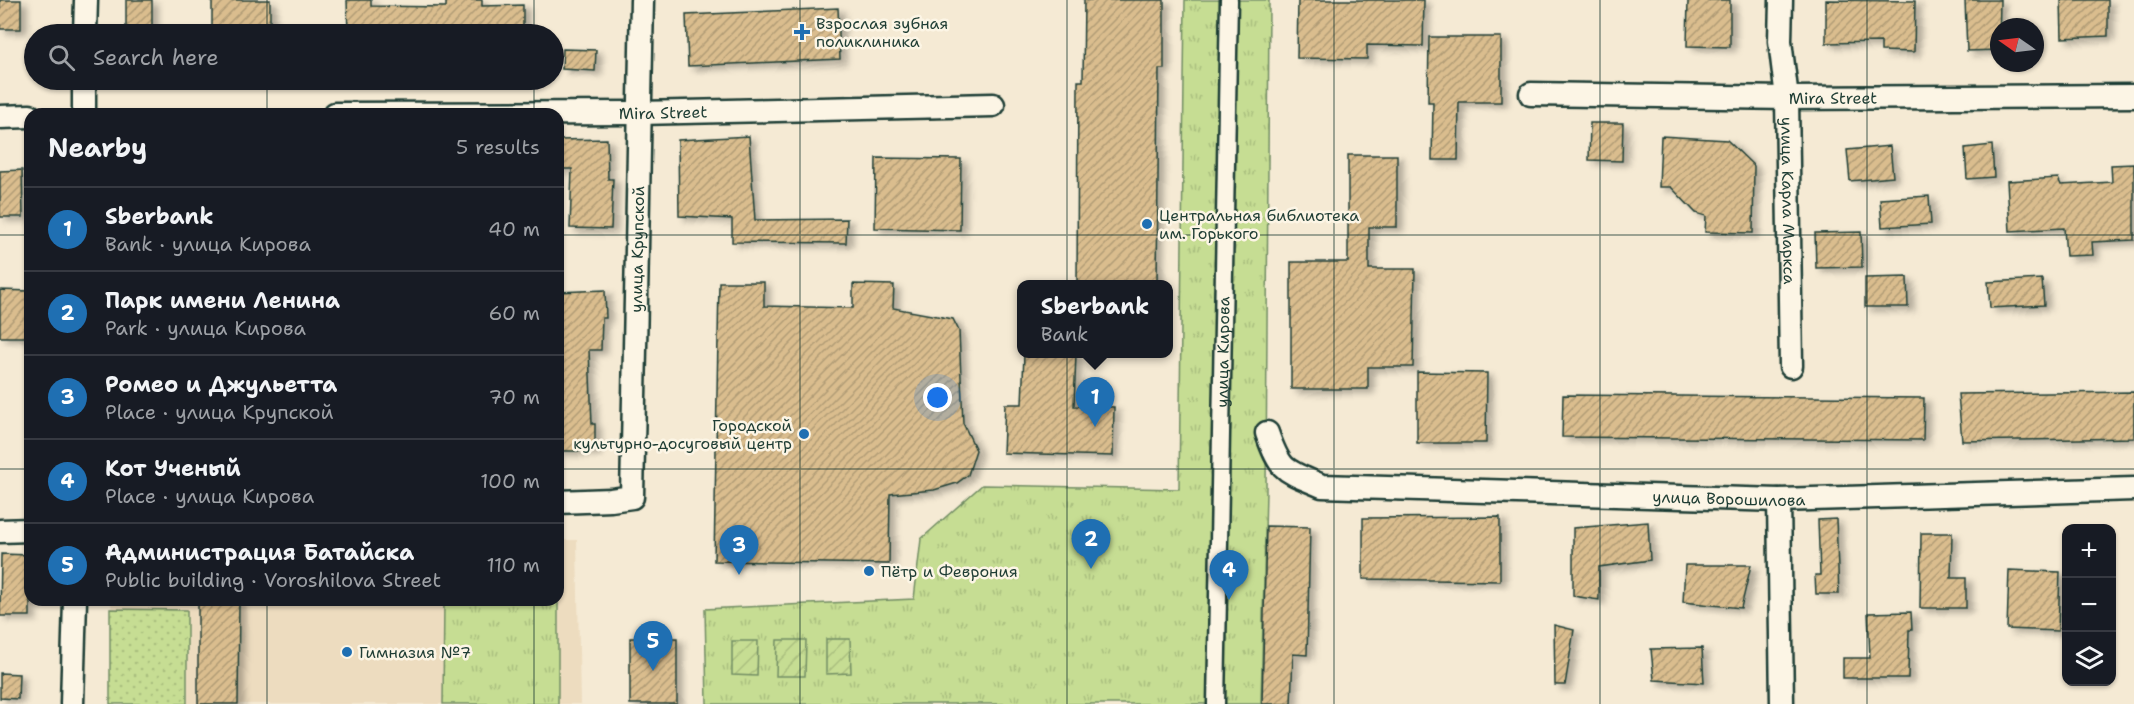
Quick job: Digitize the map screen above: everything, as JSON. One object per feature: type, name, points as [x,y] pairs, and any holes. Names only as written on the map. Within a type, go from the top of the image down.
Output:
[{"type":"street","points":[[85,24],[86,0]]},
{"type":"street","name":"улица Крупской","points":[[564,502],[632,497],[642,0]]},
{"type":"street","name":"улица Кирова","points":[[1216,704],[1229,0]]},
{"type":"street","name":"улица Карла Маркса","points":[[1781,0],[1780,41],[1787,98],[1791,366]]},
{"type":"street","points":[[84,90],[84,108]]},
{"type":"street","name":"Mira Street","points":[[1531,94],[1787,98],[2134,96]]},
{"type":"street","name":"Mira Street","points":[[564,113],[993,105]]},
{"type":"street","points":[[0,117],[24,116]]},
{"type":"street","name":"улица Ворошилова","points":[[1267,432],[1275,457],[1286,471],[1322,486],[1779,500],[2134,489]]},
{"type":"street","points":[[1779,500],[1782,704]]},
{"type":"street","points":[[0,531],[24,530]]},
{"type":"street","points":[[72,704],[75,606]]},
{"type":"shaded area","name":"Гимназия №7","points":[[564,540],[577,540],[580,704],[116,704],[111,606],[564,606]]},
{"type":"green space","points":[[1185,0],[1269,0],[1266,491],[1261,704],[707,704],[705,609],[914,599],[921,539],[982,485],[1179,489]]},
{"type":"green space","points":[[444,606],[558,606],[558,704],[443,704]]},
{"type":"green space","points":[[110,609],[187,610],[187,704],[110,704]]},
{"type":"green space","points":[[826,639],[850,639],[851,673],[826,674]]},
{"type":"green space","points":[[777,640],[806,640],[805,676],[776,676]]},
{"type":"green space","points":[[732,641],[758,641],[757,676],[732,675]]},
{"type":"building","points":[[0,0],[21,0],[21,29],[0,29]]},
{"type":"building","points":[[126,0],[152,0],[152,24],[126,24]]},
{"type":"building","points":[[212,0],[270,0],[270,24],[212,24]]},
{"type":"building","points":[[347,0],[371,0],[371,6],[446,7],[446,0],[482,0],[482,6],[523,5],[523,24],[348,24]]},
{"type":"building","points":[[1084,0],[1164,0],[1164,69],[1159,69],[1157,280],[1077,280],[1078,81],[1083,81]]},
{"type":"building","points":[[1298,0],[1424,0],[1423,46],[1367,45],[1367,59],[1297,58]]},
{"type":"building","points":[[1688,0],[1730,0],[1730,47],[1687,46]]},
{"type":"building","points":[[1826,0],[1915,1],[1914,52],[1881,51],[1881,42],[1826,43]]},
{"type":"building","points":[[1965,0],[2000,0],[2000,18],[1990,18],[1990,50],[1967,51]]},
{"type":"building","points":[[2061,0],[2108,0],[2108,36],[2062,38]]},
{"type":"building","points":[[838,8],[840,59],[688,66],[686,15]]},
{"type":"building","points":[[1429,37],[1501,37],[1501,102],[1459,102],[1458,160],[1432,160],[1433,102],[1428,102]]},
{"type":"building","points":[[564,49],[596,50],[595,71],[564,69]]},
{"type":"building","points":[[1590,123],[1623,123],[1622,161],[1589,160]]},
{"type":"building","points":[[749,136],[755,220],[847,219],[846,243],[732,242],[732,219],[679,216],[678,140]]},
{"type":"building","points":[[1661,136],[1727,140],[1754,166],[1753,233],[1705,232],[1706,216],[1696,213],[1671,187],[1659,187]]},
{"type":"building","points":[[607,139],[608,179],[613,179],[611,229],[570,228],[572,169],[564,169],[564,140]]},
{"type":"building","points":[[1992,145],[1994,177],[1967,179],[1965,148]]},
{"type":"building","points":[[1890,146],[1893,177],[1850,181],[1847,150]]},
{"type":"building","points":[[1348,155],[1397,155],[1397,227],[1369,227],[1369,269],[1415,269],[1413,367],[1368,367],[1368,389],[1291,389],[1291,262],[1348,262]]},
{"type":"building","points":[[876,158],[961,159],[960,230],[875,228]]},
{"type":"building","points":[[2134,164],[2134,240],[2092,242],[2093,255],[2066,256],[2064,228],[2010,231],[2007,181],[2058,178],[2061,185],[2112,182],[2111,165]]},
{"type":"building","points":[[22,170],[23,217],[0,217],[0,171]]},
{"type":"building","points":[[1929,196],[1931,224],[1882,227],[1880,199]]},
{"type":"building","points":[[1861,232],[1862,267],[1816,268],[1815,233]]},
{"type":"building","points":[[1907,277],[1908,307],[1865,307],[1865,278]]},
{"type":"building","points":[[2042,279],[2044,305],[1990,308],[1988,282]]},
{"type":"building","name":"Городской культурно-досуговый центр","points":[[719,282],[764,282],[764,306],[853,308],[853,284],[894,285],[893,308],[953,319],[959,331],[963,423],[976,450],[968,475],[957,483],[934,490],[890,494],[889,564],[714,561]]},
{"type":"building","points":[[0,290],[24,291],[24,337],[0,337]]},
{"type":"building","points":[[605,290],[606,318],[602,318],[601,350],[589,350],[595,451],[564,451],[564,292]]},
{"type":"building","points":[[1024,358],[1076,358],[1074,406],[1114,407],[1113,456],[1003,453],[1005,404],[1022,404]]},
{"type":"building","points":[[1417,372],[1487,373],[1486,443],[1417,443]]},
{"type":"building","points":[[2134,392],[2134,438],[1962,441],[1958,394]]},
{"type":"building","points":[[1563,395],[1924,398],[1923,440],[1562,437]]},
{"type":"building","points":[[1500,517],[1500,581],[1363,579],[1363,518]]},
{"type":"building","points":[[1836,519],[1839,594],[1816,594],[1815,575],[1820,575],[1818,520]]},
{"type":"building","points":[[1648,522],[1650,560],[1599,567],[1599,600],[1573,596],[1573,528]]},
{"type":"building","points":[[1266,526],[1310,527],[1307,655],[1293,654],[1291,704],[1262,704]]},
{"type":"building","points":[[1921,533],[1952,533],[1951,578],[1966,578],[1966,608],[1920,608]]},
{"type":"building","points":[[1,554],[24,555],[24,606],[30,606],[30,616],[0,616]]},
{"type":"building","points":[[1685,565],[1751,565],[1741,608],[1683,602]]},
{"type":"building","points":[[2009,570],[2060,572],[2058,631],[2007,629]]},
{"type":"building","points":[[198,606],[239,606],[238,704],[198,704]]},
{"type":"building","points":[[1911,612],[1912,630],[1909,630],[1908,678],[1843,678],[1843,658],[1870,658],[1868,613]]},
{"type":"building","points":[[1554,625],[1574,630],[1565,685],[1555,685]]},
{"type":"building","points":[[630,638],[677,638],[677,704],[630,704]]},
{"type":"building","points":[[1702,648],[1704,683],[1654,680],[1651,649]]},
{"type":"building","points":[[0,673],[19,674],[18,699],[0,698]]},
{"type":"place","name":"Взрослая зубная поликлиника","points":[[802,32]]},
{"type":"place","name":"Центральная библиотека им. Горького","points":[[1147,224]]},
{"type":"place","name":"Sberbank","points":[[1095,427]]},
{"type":"place","name":"Городской культурно-досуговый центр","points":[[804,434]]},
{"type":"place","name":"Парк имени Ленина","points":[[1091,569]]},
{"type":"place","name":"Пётр и Феврония","points":[[869,571]]},
{"type":"place","name":"Ромео и Джульетта","points":[[739,575]]},
{"type":"place","name":"Кот Ученый","points":[[1229,600]]},
{"type":"place","name":"Гимназия №7","points":[[347,652]]},
{"type":"place","name":"Администрация Батайска","points":[[653,671]]}]
